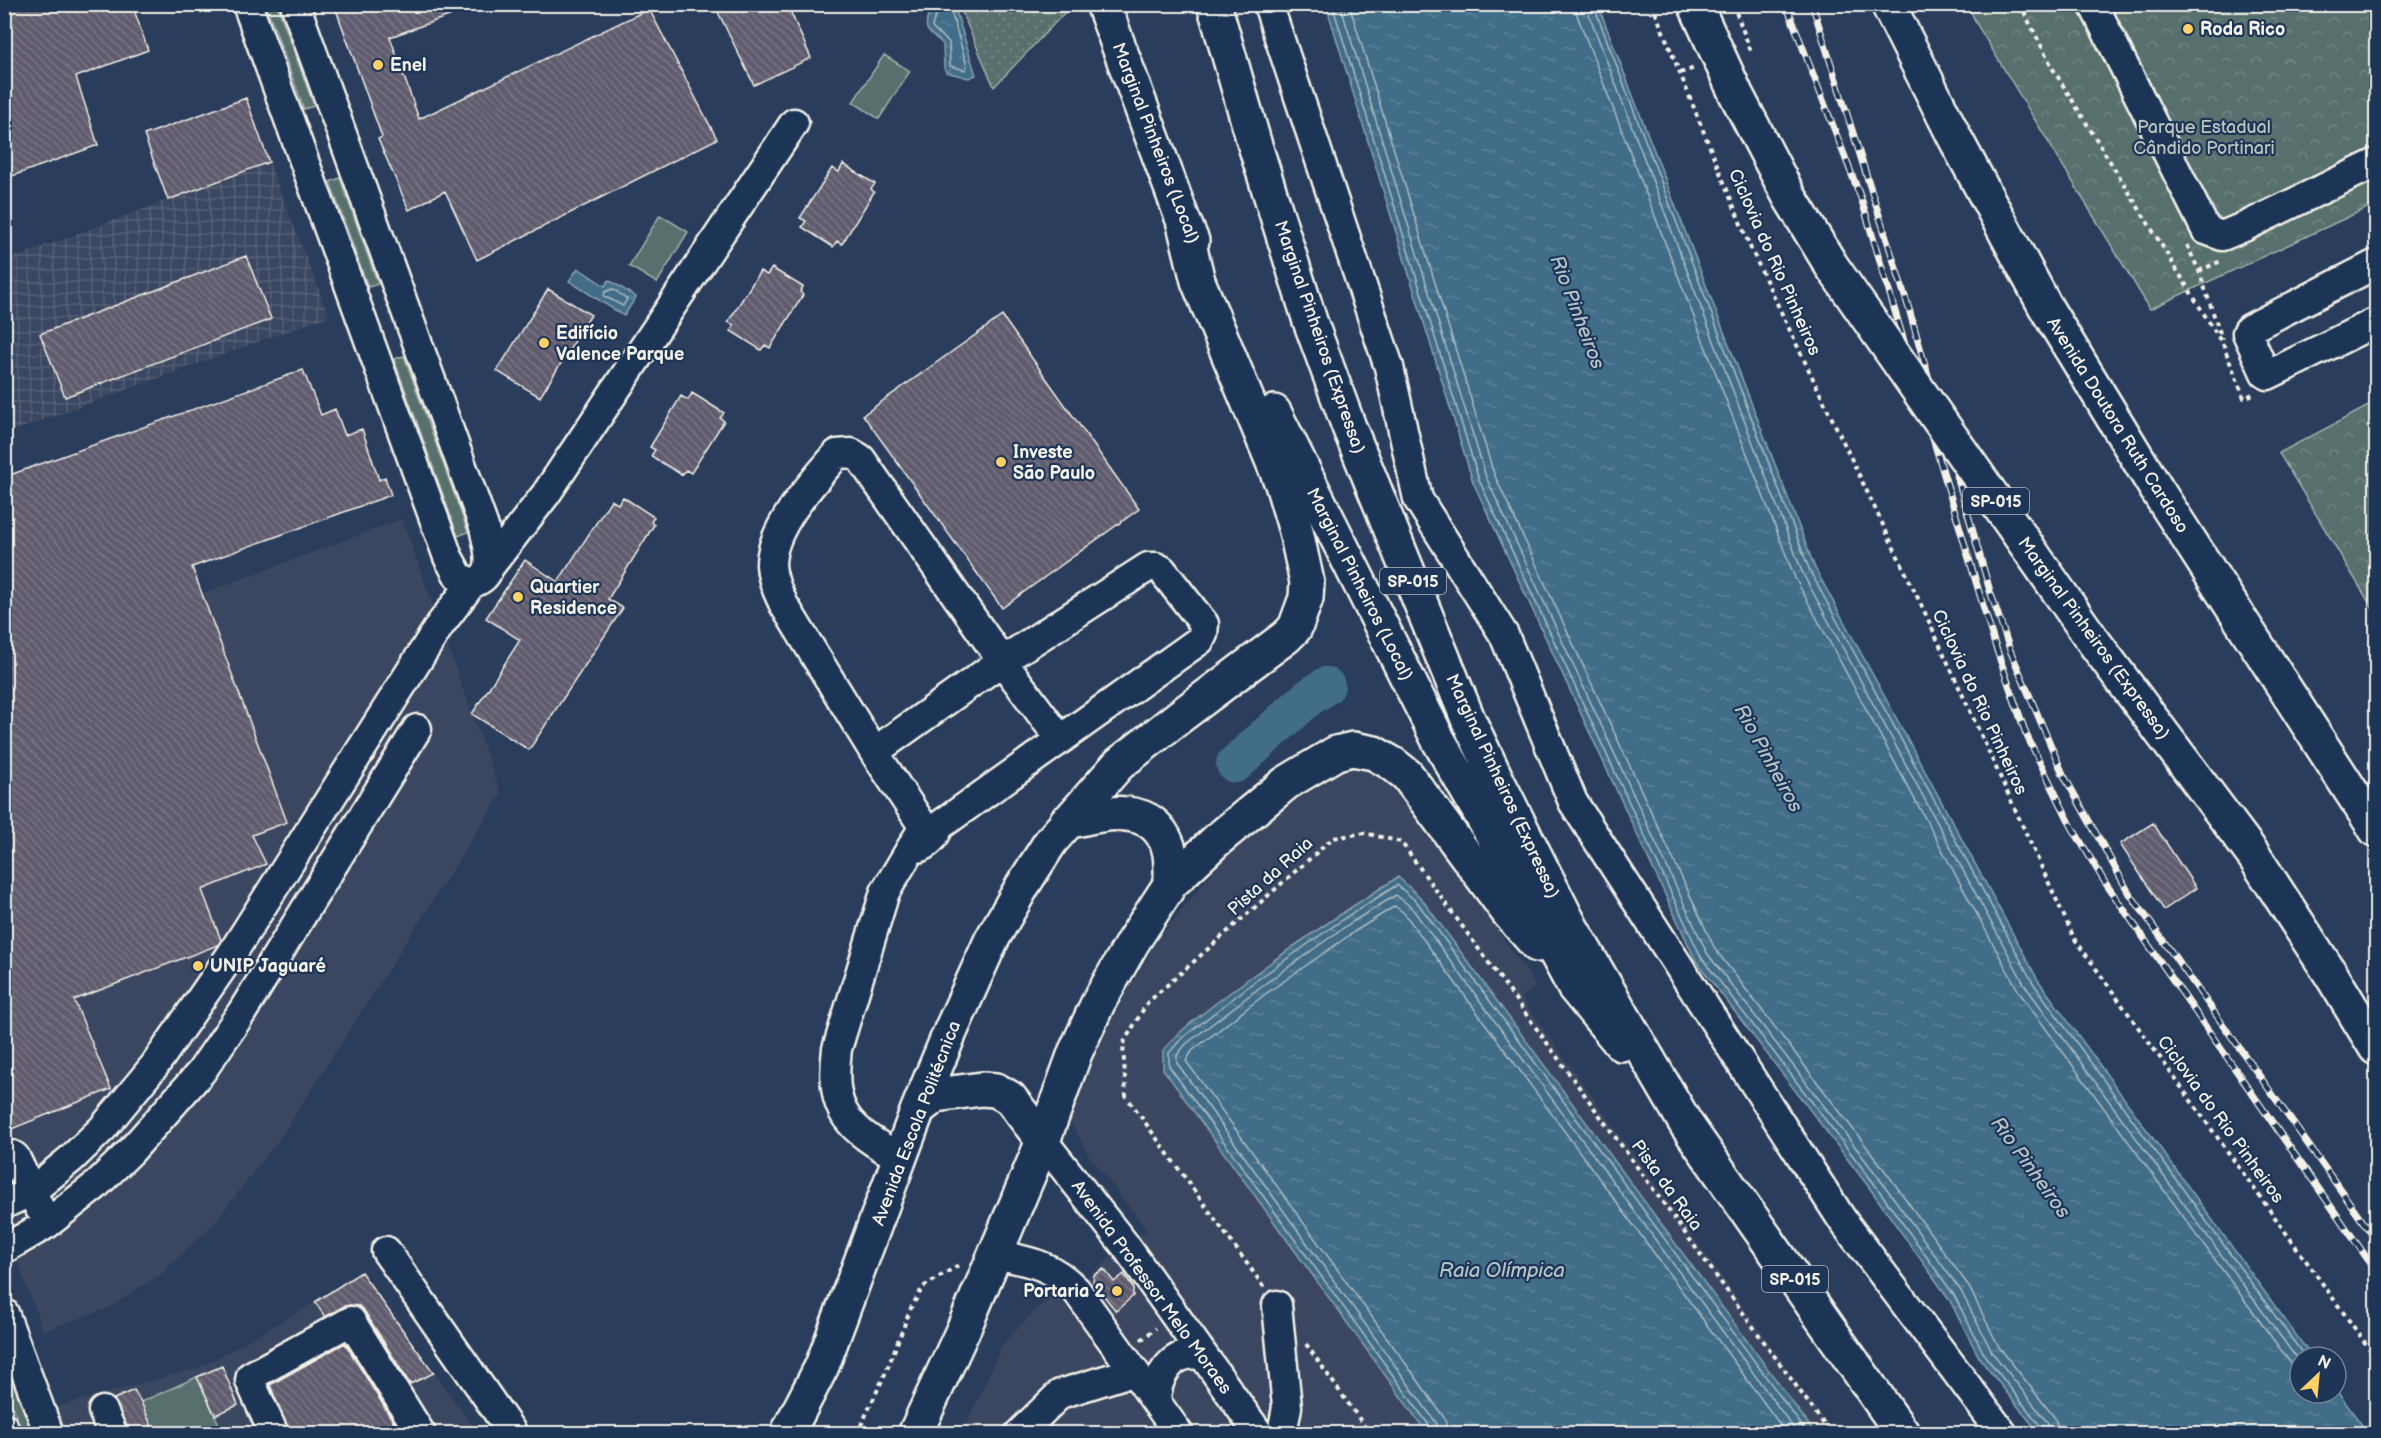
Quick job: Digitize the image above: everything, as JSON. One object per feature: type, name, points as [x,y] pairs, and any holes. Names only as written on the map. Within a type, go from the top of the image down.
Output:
[{"type":"highway","name":"Marginal Pinheiros (Local)","points":[[1103,4],[1183,220],[1282,430],[1438,741],[1499,846],[1574,987],[1686,1124]]},
{"type":"highway","name":"Marginal Pinheiros (Expressa)","points":[[1214,4],[1310,321],[1349,427],[1468,719],[1571,927],[1686,1124],[1903,1434]]},
{"type":"highway","name":"Marginal Pinheiros (Expressa)","points":[[1695,4],[1736,94],[1784,186],[1831,265],[2094,642],[2254,856],[2376,1048]]},
{"type":"highway","name":"Avenida Doutora Ruth Cardoso","points":[[1888,4],[1955,138],[2045,306],[2157,490],[2376,830]]},
{"type":"highway","name":"Avenida Escola Politécnica","points":[[787,1434],[822,1366],[918,1109],[991,941],[1023,885],[1066,822],[1119,765],[1286,637],[1295,628],[1306,598],[1307,582],[1299,541],[1282,484],[1198,281],[1183,220]]},
{"type":"highway","points":[[915,1434],[946,1368],[1043,1141],[1075,1053],[1098,1004],[1132,943],[1171,883],[1217,840],[1286,783],[1336,753],[1353,749],[1374,753],[1393,764],[1407,775],[1508,912],[1574,987]]},
{"type":"highway","points":[[1066,822],[1114,812],[1146,819],[1161,832],[1169,847],[1171,883]]},
{"type":"highway","points":[[918,1109],[936,1095],[982,1089],[996,1090],[1010,1098],[1043,1141]]},
{"type":"street","points":[[247,4],[452,564],[459,578],[481,574]]},
{"type":"street","points":[[294,4],[484,527],[481,574]]},
{"type":"street","points":[[1268,4],[1389,367],[1418,499],[1504,635],[1573,802],[1843,1221],[2003,1434]]},
{"type":"street","points":[[2093,4],[2205,230],[2222,236],[2376,163]]},
{"type":"street","points":[[4,1204],[32,1191],[72,1158],[103,1128],[155,1065],[231,955],[440,625],[546,494],[794,123]]},
{"type":"street","points":[[301,149],[341,134]]},
{"type":"street","points":[[2376,264],[2249,329],[2247,333],[2268,375],[2376,322]]},
{"type":"street","points":[[365,326],[405,310]]},
{"type":"street","points":[[925,835],[906,798],[874,752],[784,605],[773,581],[771,564],[782,527],[837,454],[851,453],[861,459],[1002,661],[1060,739]]},
{"type":"street","points":[[874,752],[1002,661],[1152,566],[1162,570],[1204,624],[1200,640],[925,835],[885,892],[837,1049],[834,1076],[838,1100],[851,1125],[868,1140],[900,1158]]},
{"type":"street","points":[[4,1249],[47,1224],[96,1186],[130,1152],[201,1072],[242,1012],[417,729]]},
{"type":"street","name":"Avenida Professor Melo Moraes","points":[[1043,1141],[1085,1192],[1259,1434]]},
{"type":"street","points":[[4,1158],[12,1155],[15,1157],[47,1224]]},
{"type":"street","points":[[386,1251],[513,1434]]},
{"type":"street","points":[[994,1254],[1033,1263],[1063,1277],[1076,1290],[1179,1434]]},
{"type":"street","points":[[1277,1305],[1287,1407],[1282,1434]]},
{"type":"street","points":[[4,1313],[49,1434]]},
{"type":"street","points":[[274,1434],[250,1382],[251,1376],[351,1321],[421,1434]]},
{"type":"street","points":[[1156,1401],[1156,1384],[1175,1359],[1186,1354],[1203,1356]]},
{"type":"street","points":[[1019,1434],[1060,1394],[1094,1382],[1128,1363]]},
{"type":"street","points":[[4,1428],[6,1434]]},
{"type":"path","name":"Ciclovia do Rio Pinheiros","points":[[1652,4],[1751,249],[1926,615],[2074,938],[2376,1358]]},
{"type":"path","points":[[2020,4],[2053,69],[2225,348]]},
{"type":"path","name":"Pista da Raia","points":[[1277,1305],[1126,1096],[1123,1044],[1147,1003],[1333,838],[1365,833],[1401,842],[1831,1434]]},
{"type":"path","points":[[857,1434],[923,1287],[979,1252],[994,1254]]},
{"type":"path","points":[[1128,1363],[1173,1314]]},
{"type":"path","points":[[1304,1342],[1370,1434]]},
{"type":"shaded area","points":[[269,162],[329,316],[5,434],[5,261]]},
{"type":"shaded area","name":"UNIP Jaguaré","points":[[402,519],[501,794],[281,1137],[212,1226],[161,1274],[107,1309],[43,1331],[5,1227],[5,667]]},
{"type":"shaded area","points":[[1365,767],[1391,776],[1536,986],[1521,997],[1834,1433],[962,1434],[1002,1345],[1053,1292],[1083,1326],[1108,1307],[1086,1279],[1125,1245],[1147,1230],[1089,1156],[1068,1117],[1108,1025],[1158,939],[1225,857],[1294,802],[1343,768]]},
{"type":"shaded area","points":[[361,1272],[478,1433],[62,1433],[53,1408],[201,1367],[302,1310]]},
{"type":"green space","points":[[266,5],[277,5],[314,106],[304,109]]},
{"type":"green space","points":[[959,5],[1072,5],[994,87]]},
{"type":"green space","name":"Parque Estadual Cândido Portinari","points":[[1968,5],[2376,5],[2376,204],[2150,309],[1976,23]]},
{"type":"green space","points":[[884,55],[910,71],[879,119],[853,102]]},
{"type":"green space","points":[[340,178],[378,284],[368,287],[330,182]]},
{"type":"green space","points":[[660,215],[688,232],[657,283],[629,266]]},
{"type":"green space","points":[[404,356],[468,532],[458,536],[394,359]]},
{"type":"green space","points":[[2376,402],[2376,614],[2279,453]]},
{"type":"green space","points":[[5,1356],[33,1433],[22,1433],[5,1385]]},
{"type":"green space","points":[[197,1377],[223,1433],[155,1433],[141,1402]]},
{"type":"water","points":[[942,5],[954,5],[976,75],[969,78],[946,72],[943,44],[928,32],[926,24],[929,11]]},
{"type":"water","name":"Rio Pinheiros","points":[[1326,5],[1598,5],[1815,568],[2038,980],[2303,1345],[2288,1345],[2288,1405],[2347,1405],[2368,1433],[2039,1433],[1980,1359],[1949,1299],[1868,1186],[1696,961],[1473,482]]},
{"type":"water","points":[[578,268],[605,286],[609,280],[636,297],[624,316],[569,281]]},
{"type":"water","name":"Raia Olímpica","points":[[1398,877],[1421,898],[1815,1433],[1427,1433],[1163,1069],[1163,1051],[1194,1021],[1291,948]]},
{"type":"building","points":[[4,4],[132,4],[148,50],[76,77],[98,145],[4,179]]},
{"type":"building","points":[[334,4],[473,4],[474,7],[390,37],[419,119],[649,9],[717,139],[477,260],[445,191],[409,210],[378,139],[382,137]]},
{"type":"building","points":[[714,4],[787,4],[811,58],[754,85]]},
{"type":"building","points":[[246,98],[269,162],[168,200],[144,135]]},
{"type":"building","points":[[843,164],[875,184],[871,189],[874,192],[842,244],[837,241],[833,247],[802,227],[806,221],[800,218],[832,168],[839,172]]},
{"type":"building","points":[[246,256],[271,319],[65,397],[40,334]]},
{"type":"building","points":[[772,268],[803,287],[800,292],[803,295],[770,348],[765,345],[761,350],[731,331],[734,325],[728,322],[760,271],[767,275]]},
{"type":"building","name":"Edifício Valence Parque","points":[[548,289],[591,315],[540,397],[497,371]]},
{"type":"building","name":"Investe São Paulo","points":[[1002,316],[1139,509],[1002,608],[863,415]]},
{"type":"building","points":[[303,370],[321,415],[335,409],[345,435],[362,429],[379,480],[385,477],[391,495],[192,567],[287,822],[252,835],[266,864],[202,890],[221,940],[218,945],[74,1000],[111,1089],[4,1132],[4,477]]},
{"type":"building","points":[[692,393],[724,413],[720,418],[724,421],[691,473],[686,470],[682,475],[651,456],[655,450],[650,447],[681,396],[688,400]]},
{"type":"building","points":[[623,497],[654,517],[651,522],[654,525],[608,599],[623,608],[529,750],[472,714],[520,640],[486,618],[525,560],[558,582],[611,500],[618,504]]},
{"type":"building","points":[[2153,823],[2196,888],[2164,910],[2120,844]]},
{"type":"building","name":"Portaria 2","points":[[1104,1269],[1114,1282],[1124,1274],[1133,1287],[1133,1296],[1116,1311],[1093,1282],[1094,1275]]},
{"type":"building","points":[[361,1272],[434,1373],[410,1384],[359,1306],[344,1306],[325,1317],[315,1302]]},
{"type":"building","points":[[345,1343],[401,1434],[290,1434],[270,1385]]},
{"type":"building","points":[[222,1366],[238,1405],[215,1415],[197,1377]]},
{"type":"building","points":[[134,1390],[155,1434],[129,1434],[114,1399]]},
{"type":"waterway","points":[[1235,764],[1308,698],[1326,686]]},
{"type":"railway","points":[[1786,4],[1862,201],[1994,642],[2026,734],[2072,827],[2104,881],[2376,1271]]},
{"type":"railway","points":[[1812,4],[1909,309],[1990,591],[2010,650],[2063,774],[2128,891],[2376,1240]]},
{"type":"place","name":"Roda Rico","points":[[2188,29]]},
{"type":"place","name":"Enel","points":[[378,65]]},
{"type":"place","name":"Edifício Valence Parque","points":[[544,343]]},
{"type":"place","name":"Investe São Paulo","points":[[1001,462]]},
{"type":"place","name":"Quartier Residence","points":[[518,597]]},
{"type":"place","name":"UNIP Jaguaré","points":[[198,966]]},
{"type":"place","name":"Portaria 2","points":[[1117,1291]]}]
